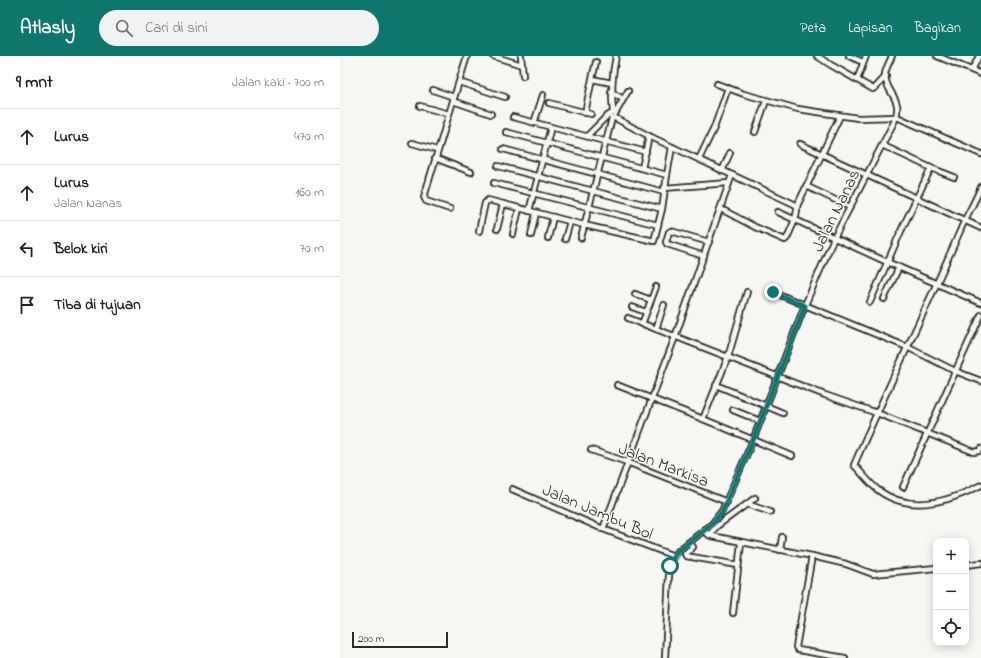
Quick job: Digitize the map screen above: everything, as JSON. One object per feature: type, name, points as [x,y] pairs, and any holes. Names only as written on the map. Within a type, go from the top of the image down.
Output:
[{"type":"street","points":[[450,209],[424,199],[437,150],[468,56]]},
{"type":"street","points":[[493,56],[522,65]]},
{"type":"street","points":[[521,56],[523,76]]},
{"type":"street","points":[[613,115],[611,92],[616,56]]},
{"type":"street","points":[[817,56],[873,89],[886,76]]},
{"type":"street","points":[[849,56],[863,62]]},
{"type":"street","points":[[857,80],[866,56]]},
{"type":"street","points":[[892,56],[886,70],[886,76],[888,86],[896,100],[897,117]]},
{"type":"street","points":[[936,56],[981,74]]},
{"type":"street","points":[[972,70],[979,56]]},
{"type":"street","points":[[585,112],[596,62]]},
{"type":"street","points":[[592,79],[612,83]]},
{"type":"street","points":[[459,82],[506,97]]},
{"type":"street","points":[[717,84],[766,101],[798,109],[858,118],[897,117],[981,154]]},
{"type":"street","points":[[699,159],[714,128],[728,88]]},
{"type":"street","points":[[433,90],[491,114]]},
{"type":"street","points":[[581,238],[613,115],[628,91]]},
{"type":"street","points":[[611,92],[623,99]]},
{"type":"street","points":[[534,123],[543,95]]},
{"type":"street","points":[[755,132],[766,101]]},
{"type":"street","points":[[549,103],[591,114]]},
{"type":"street","points":[[420,106],[449,114]]},
{"type":"street","points":[[587,136],[606,117],[613,115],[649,136],[797,206]]},
{"type":"street","points":[[720,209],[785,240],[794,220],[797,206],[840,116]]},
{"type":"street","points":[[513,117],[646,152]]},
{"type":"street","name":"Jalan Nanas","points":[[707,533],[722,512],[727,502],[753,440],[805,306],[834,238],[897,117]]},
{"type":"street","points":[[529,211],[551,127]]},
{"type":"street","points":[[506,132],[667,175]]},
{"type":"street","points":[[642,168],[649,136]]},
{"type":"street","points":[[412,143],[437,150]]},
{"type":"street","points":[[800,144],[981,228]]},
{"type":"street","points":[[882,145],[954,177]]},
{"type":"street","points":[[479,231],[486,201],[653,242],[662,209],[672,147]]},
{"type":"street","points":[[503,149],[597,175],[664,190],[729,184]]},
{"type":"street","points":[[722,170],[730,153]]},
{"type":"street","points":[[435,158],[471,172]]},
{"type":"street","points":[[498,166],[662,209]]},
{"type":"street","points":[[870,302],[916,198],[931,168]]},
{"type":"street","points":[[603,529],[675,337],[732,175]]},
{"type":"street","points":[[494,183],[658,225]]},
{"type":"street","points":[[806,186],[850,207]]},
{"type":"street","points":[[981,187],[854,465],[878,490],[894,498],[921,504],[938,503],[981,485]]},
{"type":"street","points":[[497,229],[503,204]]},
{"type":"street","points":[[513,234],[519,209]]},
{"type":"street","points":[[778,212],[981,303]]},
{"type":"street","points":[[531,235],[536,213]]},
{"type":"street","points":[[548,238],[553,217]]},
{"type":"street","points":[[565,239],[570,222]]},
{"type":"street","points":[[704,256],[667,244],[666,242],[669,232],[671,231],[709,242]]},
{"type":"street","points":[[884,299],[898,267]]},
{"type":"street","points":[[642,324],[656,287]]},
{"type":"street","points":[[703,419],[728,357],[747,292]]},
{"type":"street","points":[[773,292],[907,347],[955,371],[981,381]]},
{"type":"street","points":[[635,294],[651,300]]},
{"type":"street","points":[[656,329],[664,305]]},
{"type":"street","points":[[632,307],[646,312]]},
{"type":"street","points":[[903,487],[981,315]]},
{"type":"street","points":[[628,318],[825,396],[877,413],[974,452],[980,450]]},
{"type":"street","points":[[617,385],[792,456]]},
{"type":"street","points":[[716,385],[783,412]]},
{"type":"street","points":[[733,410],[760,421]]},
{"type":"street","name":"Jalan Markisa","points":[[591,450],[627,462],[727,502]]},
{"type":"street","name":"Jalan Jambu Bol","points":[[512,489],[603,529],[674,556]]},
{"type":"street","points":[[665,658],[669,575],[674,556],[690,542],[707,533],[755,498]]},
{"type":"street","points":[[747,504],[770,512]]},
{"type":"street","points":[[707,533],[741,543],[846,564],[873,574],[933,568]]},
{"type":"street","points":[[780,550],[782,537]]},
{"type":"street","points":[[690,542],[693,547],[685,554],[686,556],[738,565]]},
{"type":"street","points":[[733,613],[741,543]]},
{"type":"street","points":[[812,556],[796,647],[798,650],[845,658]]},
{"type":"street","points":[[969,564],[981,563]]},
{"type":"route","points":[[670,566],[678,551],[712,524],[722,512],[753,440],[805,306],[773,292]]}]
